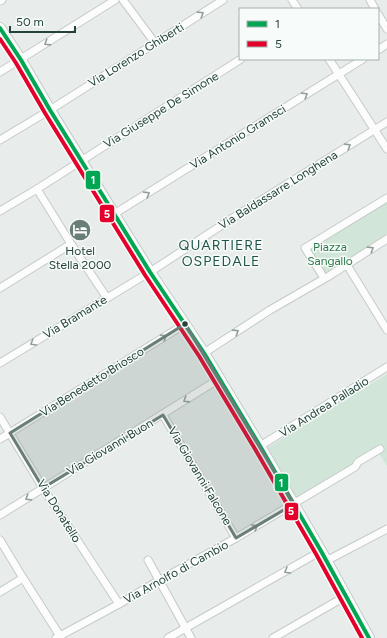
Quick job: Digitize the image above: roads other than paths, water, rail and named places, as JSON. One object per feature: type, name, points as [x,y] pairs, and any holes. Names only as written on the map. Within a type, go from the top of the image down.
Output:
[{"type":"main road","points":[[0,28],[150,272],[204,353],[294,504],[369,638]]},
{"type":"street","points":[[0,72],[115,0]]},
{"type":"street","points":[[123,0],[155,42]]},
{"type":"street","name":"Via Lorenzo Ghiberti","points":[[0,140],[223,0]]},
{"type":"street","points":[[379,16],[387,29]]},
{"type":"street","name":"Via Giuseppe De Simone","points":[[0,211],[239,60]]},
{"type":"street","points":[[330,60],[387,150]]},
{"type":"street","name":"Via Antonio Gramsci","points":[[114,214],[361,60]]},
{"type":"street","name":"Via Baldassarre Longhena","points":[[150,272],[242,212],[387,122]]},
{"type":"street","points":[[37,189],[107,298]]},
{"type":"street","points":[[324,278],[305,248],[387,198]]},
{"type":"street","points":[[204,353],[270,310],[347,265],[387,239]]},
{"type":"street","points":[[0,288],[71,244]]},
{"type":"street","points":[[347,265],[387,330]]},
{"type":"street","name":"Via Bramante","points":[[0,363],[150,272]]},
{"type":"street","name":"Via Benedetto Briosco","points":[[0,440],[185,324]]},
{"type":"street","name":"Via Andrea Palladio","points":[[260,446],[387,367]]},
{"type":"street","name":"Via Giovanni Buon","points":[[0,515],[219,379]]},
{"type":"street","name":"Via Giovanni Falcone","points":[[163,415],[236,538]]},
{"type":"street","name":"Via Donatello","points":[[0,417],[43,488],[119,604]]},
{"type":"street","name":"Via Arnolfo di Cambio","points":[[58,637],[236,538],[294,504],[380,449]]},
{"type":"street","points":[[326,561],[386,531]]},
{"type":"street","points":[[0,540],[58,637]]},
{"type":"street","points":[[168,638],[321,551]]},
{"type":"street","points":[[148,560],[191,638]]},
{"type":"street","points":[[0,592],[23,578]]},
{"type":"street","points":[[273,638],[346,596]]},
{"type":"place","name":"Hotel Stella 2000","points":[[80,230]]},
{"type":"district","name":"QUARTIERE OSPEDALE","points":[[221,254]]},
{"type":"park label","name":"Piazza Sangallo","points":[[330,254]]}]
